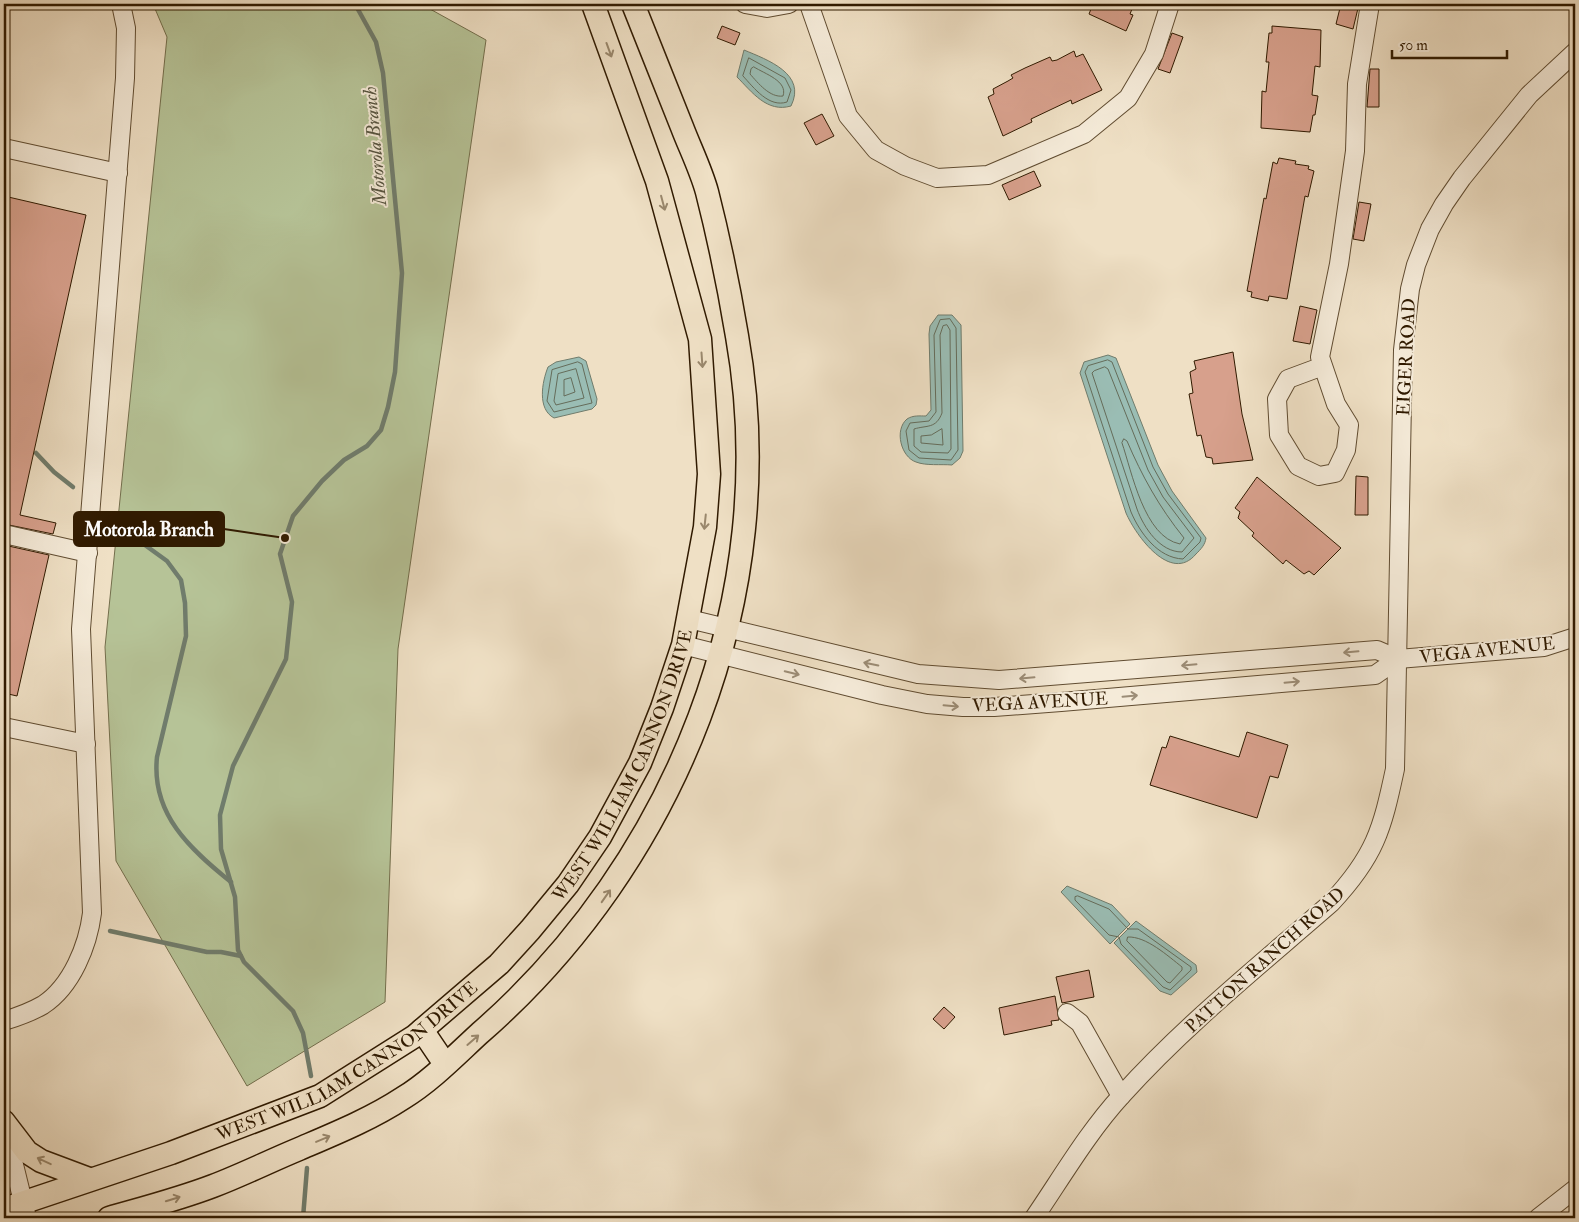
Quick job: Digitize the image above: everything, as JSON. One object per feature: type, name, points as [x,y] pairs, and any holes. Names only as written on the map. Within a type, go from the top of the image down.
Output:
[{"type":"main road","name":"WEST WILLIAM CANNON DRIVE","points":[[18,1210],[89,1180],[171,1153],[320,1096],[422,1030],[460,1000],[505,958],[568,884],[600,837],[640,762],[662,708],[683,645],[704,527],[709,474],[700,339],[657,181],[592,4]]},
{"type":"main road","points":[[109,1218],[212,1186],[336,1133],[405,1097],[517,1001],[557,958],[600,904],[627,866],[653,822],[681,766],[708,692],[726,628],[739,564],[746,483],[746,422],[738,338],[706,189],[634,4]]},
{"type":"main road","points":[[422,1030],[445,1064]]},
{"type":"main road","points":[[4,1122],[27,1152],[89,1180]]},
{"type":"street","points":[[4,1021],[25,1014],[45,1004],[70,975],[87,943],[92,913],[81,628],[118,174],[126,50],[126,28],[121,4]]},
{"type":"street","points":[[745,4],[767,8],[789,4]]},
{"type":"street","points":[[809,4],[848,116],[876,150],[906,166],[937,178],[988,175],[1084,134],[1128,98],[1154,54],[1170,4]]},
{"type":"street","points":[[1323,366],[1288,379],[1277,399],[1278,435],[1298,466],[1320,476],[1335,473],[1346,450],[1349,425],[1336,404],[1320,357],[1339,264],[1355,151],[1357,84],[1370,4]]},
{"type":"street","name":"EIGER ROAD","points":[[1398,659],[1404,350],[1410,289],[1416,265],[1430,229],[1462,178],[1529,95],[1575,52]]},
{"type":"street","points":[[4,148],[118,174]]},
{"type":"street","points":[[4,534],[88,553]]},
{"type":"street","name":"VEGA AVENUE","points":[[689,619],[910,673],[999,680],[1377,650],[1398,659],[1544,647],[1575,637]]},
{"type":"street","name":"VEGA AVENUE","points":[[683,645],[927,704],[994,707],[1375,675],[1398,659]]},
{"type":"street","name":"PATTON RANCH ROAD","points":[[1034,1218],[1083,1146],[1121,1096],[1185,1032],[1331,903],[1351,881],[1365,861],[1377,840],[1385,817],[1395,769],[1398,659]]},
{"type":"street","points":[[4,727],[86,744]]},
{"type":"street","points":[[1067,1013],[1080,1024],[1121,1096]]},
{"type":"street","points":[[4,1122],[18,1210]]},
{"type":"street","points":[[1538,1218],[1575,1189]]},
{"type":"green space","points":[[153,4],[421,4],[486,40],[398,649],[385,1002],[247,1086],[116,861],[105,647],[167,37]]},
{"type":"water","points":[[744,50],[774,64],[789,77],[794,85],[795,95],[791,106],[775,107],[767,104],[754,95],[737,77]]},
{"type":"water","points":[[938,315],[952,315],[961,325],[963,451],[960,458],[952,465],[916,462],[906,455],[900,436],[903,424],[907,419],[914,416],[926,416],[931,410],[929,334],[930,326]]},
{"type":"water","points":[[1108,355],[1116,358],[1158,465],[1172,491],[1206,538],[1201,549],[1186,562],[1176,563],[1166,560],[1155,553],[1138,533],[1126,513],[1080,373],[1084,362]]},
{"type":"water","points":[[579,357],[586,361],[597,399],[596,405],[592,409],[554,418],[545,408],[542,395],[548,367],[556,362]]},
{"type":"water","points":[[1067,886],[1112,905],[1130,924],[1110,944],[1061,892]]},
{"type":"water","points":[[1136,921],[1196,965],[1197,972],[1171,995],[1160,991],[1114,943]]},
{"type":"building","points":[[1093,4],[1134,4],[1130,14],[1133,15],[1126,31],[1089,14]]},
{"type":"building","points":[[1341,4],[1359,4],[1353,29],[1336,24]]},
{"type":"building","points":[[722,26],[740,33],[735,45],[717,38]]},
{"type":"building","points":[[1272,26],[1321,30],[1320,67],[1315,66],[1312,95],[1318,96],[1310,132],[1261,128],[1262,91],[1266,92],[1269,62],[1266,62],[1269,33],[1272,33]]},
{"type":"building","points":[[1172,33],[1183,37],[1170,73],[1158,69]]},
{"type":"building","points":[[1074,51],[1076,57],[1083,54],[1102,90],[1072,104],[1071,100],[1031,119],[1032,122],[1003,136],[988,97],[994,94],[993,89],[1013,78],[1011,75],[1025,68],[1050,57],[1052,61],[1057,60]]},
{"type":"building","points":[[1370,69],[1379,69],[1379,107],[1367,107]]},
{"type":"building","points":[[822,114],[834,136],[816,145],[804,123]]},
{"type":"building","points":[[1279,158],[1296,161],[1295,164],[1309,166],[1308,169],[1314,171],[1308,197],[1305,196],[1287,299],[1269,296],[1268,301],[1251,297],[1252,292],[1247,291],[1264,198],[1266,199],[1273,162],[1277,164]]},
{"type":"building","points":[[1034,171],[1041,186],[1009,200],[1002,185]]},
{"type":"building","points":[[4,196],[86,215],[20,515],[56,523],[53,534],[4,524]]},
{"type":"building","points":[[1359,202],[1371,204],[1364,241],[1353,239]]},
{"type":"building","points":[[1300,306],[1317,310],[1310,344],[1293,341]]},
{"type":"building","points":[[1233,352],[1242,414],[1253,460],[1213,464],[1212,458],[1206,457],[1201,435],[1197,436],[1189,394],[1193,393],[1190,372],[1196,369],[1194,361]]},
{"type":"building","points":[[1356,476],[1368,477],[1368,515],[1355,515]]},
{"type":"building","points":[[1257,477],[1341,548],[1314,575],[1309,571],[1304,574],[1286,560],[1283,564],[1252,536],[1254,533],[1238,518],[1240,512],[1235,508]]},
{"type":"building","points":[[4,545],[49,555],[17,696],[4,693]]},
{"type":"building","points":[[1247,732],[1288,745],[1278,778],[1270,776],[1257,818],[1150,785],[1162,747],[1166,748],[1170,736],[1239,757]]},
{"type":"building","points":[[1089,970],[1094,997],[1062,1003],[1056,977]]},
{"type":"building","points":[[1055,996],[1059,1020],[1051,1021],[1052,1025],[1004,1035],[999,1008]]},
{"type":"building","points":[[944,1007],[955,1017],[944,1029],[933,1019]]},
{"type":"waterway","name":"Motorola Branch","points":[[311,1076],[303,1033],[293,1011],[244,962],[238,950],[235,897],[221,849],[220,815],[233,766],[286,659],[292,602],[280,554],[293,516],[322,481],[344,460],[367,446],[381,430],[395,372],[402,273],[383,73],[376,42],[355,4]]},
{"type":"waterway","points":[[36,453],[54,472],[73,487]]},
{"type":"waterway","points":[[109,519],[167,561],[181,580],[185,603],[186,636],[157,757],[157,777],[160,796],[176,829],[201,857],[231,882]]},
{"type":"waterway","points":[[110,931],[207,952],[221,952],[241,956]]},
{"type":"waterway","name":"Motorola Branch","points":[[303,1218],[307,1168]]},
{"type":"place","name":"Motorola Branch","points":[[285,538]]}]
